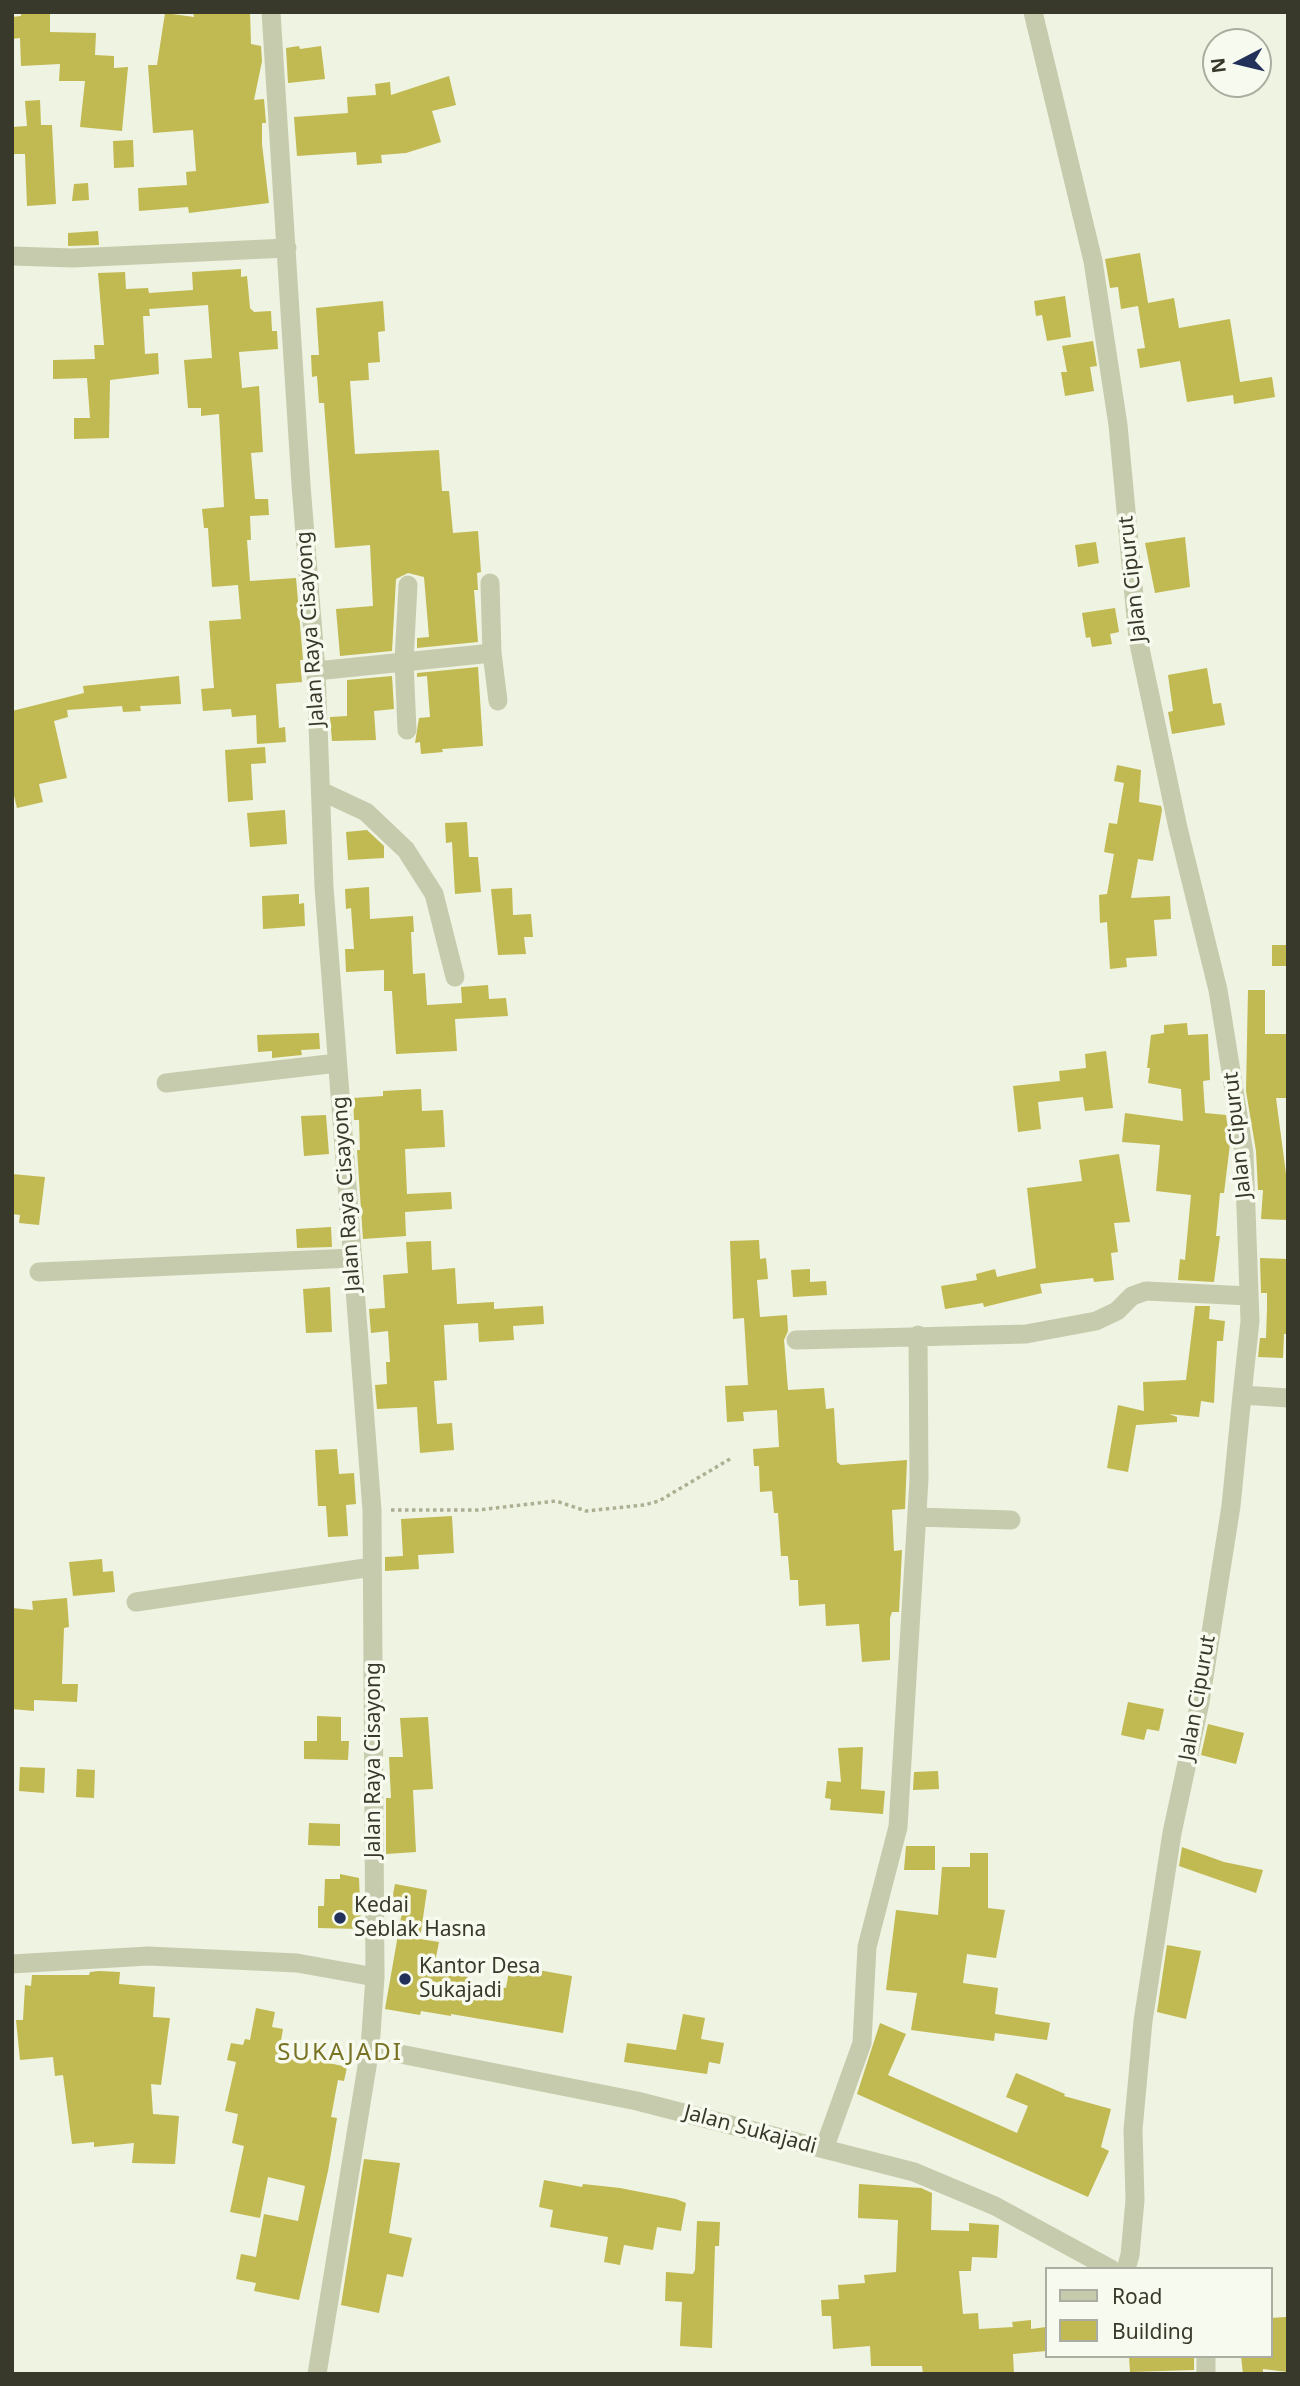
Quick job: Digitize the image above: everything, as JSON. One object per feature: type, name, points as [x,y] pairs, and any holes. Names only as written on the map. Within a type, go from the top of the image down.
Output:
[{"type":"street","name":"Jalan Raya Cisayong","points":[[271,12],[300,485],[316,671],[337,1063],[372,1510],[375,1977],[370,2048],[317,2374]]},
{"type":"street","name":"Jalan Cipurut","points":[[1033,12],[1093,261],[1118,425],[1138,639],[1178,828],[1217,990],[1244,1153],[1249,1296],[1231,1506],[1208,1649],[1172,1833],[1143,2021],[1133,2130],[1135,2200],[1127,2267]]},
{"type":"street","points":[[12,256],[73,258],[287,248]]},
{"type":"street","points":[[490,583],[492,653],[498,701]]},
{"type":"street","points":[[407,730],[404,661],[408,585]]},
{"type":"street","points":[[316,671],[492,653]]},
{"type":"street","points":[[321,791],[366,812],[406,850],[434,894],[455,977]]},
{"type":"street","points":[[166,1083],[337,1063]]},
{"type":"street","points":[[39,1272],[352,1258]]},
{"type":"street","points":[[796,1340],[1026,1334],[1096,1321],[1116,1311],[1132,1296],[1158,1290],[1249,1296]]},
{"type":"street","points":[[824,2149],[862,2043],[867,1947],[898,1827],[918,1517],[918,1335]]},
{"type":"street","points":[[1242,1395],[1288,1398]]},
{"type":"street","points":[[918,1517],[1011,1520]]},
{"type":"street","points":[[135,1602],[372,1567]]},
{"type":"street","points":[[12,1964],[148,1956],[297,1963],[375,1977]]},
{"type":"street","name":"Jalan Sukajadi","points":[[370,2048],[637,2101],[914,2172],[995,2206],[1107,2267]]},
{"type":"path","points":[[372,1510],[469,1511],[562,1500],[586,1511],[644,1505],[659,1501],[730,1459]]},
{"type":"building","points":[[21,12],[50,12],[50,32],[96,33],[95,55],[114,56],[114,68],[128,67],[122,131],[80,127],[85,81],[59,81],[60,64],[21,66],[20,38],[12,39],[12,17],[21,16]]},
{"type":"building","points":[[193,12],[250,12],[251,44],[261,46],[262,61],[254,100],[264,99],[266,123],[262,123],[262,144],[269,203],[189,213],[188,207],[139,211],[138,188],[187,185],[186,172],[196,171],[193,130],[153,133],[148,65],[157,65],[165,13],[194,17]]},
{"type":"building","points":[[299,46],[300,49],[321,46],[325,79],[288,83],[286,48]]},
{"type":"building","points":[[449,76],[456,105],[432,111],[441,142],[406,153],[381,155],[382,163],[357,165],[356,152],[297,156],[294,117],[348,113],[347,97],[376,95],[375,84],[390,82],[391,95]]},
{"type":"building","points":[[40,100],[41,125],[52,125],[56,204],[27,206],[25,154],[12,154],[12,127],[27,126],[25,101]]},
{"type":"building","points":[[133,140],[134,167],[114,168],[113,141]]},
{"type":"building","points":[[88,183],[89,200],[72,201],[74,184]]},
{"type":"building","points":[[98,231],[99,245],[68,246],[68,233]]},
{"type":"building","points":[[1140,253],[1148,303],[1174,298],[1179,328],[1230,319],[1240,382],[1272,377],[1275,397],[1234,404],[1233,395],[1187,402],[1180,361],[1140,368],[1137,349],[1145,348],[1138,306],[1121,309],[1118,287],[1110,288],[1105,259]]},
{"type":"building","points":[[241,269],[241,277],[247,276],[250,308],[254,312],[271,311],[272,331],[277,331],[278,349],[239,352],[242,388],[259,386],[263,452],[251,453],[255,499],[268,499],[269,515],[250,516],[251,540],[247,540],[250,581],[296,578],[303,660],[300,660],[302,682],[276,684],[279,728],[285,727],[286,742],[257,744],[256,715],[232,717],[231,709],[203,711],[201,689],[214,688],[209,621],[241,619],[238,585],[212,587],[208,528],[204,528],[202,509],[224,507],[219,414],[201,416],[201,408],[188,408],[184,360],[212,358],[208,305],[149,309],[150,316],[143,316],[145,354],[158,353],[159,374],[110,380],[109,438],[74,439],[74,418],[90,418],[87,378],[53,379],[53,360],[95,359],[94,345],[104,345],[98,273],[125,272],[126,289],[148,288],[149,293],[193,290],[192,272]]},
{"type":"building","points":[[1065,296],[1071,337],[1047,341],[1042,315],[1036,316],[1034,301]]},
{"type":"building","points":[[383,301],[385,331],[378,332],[380,362],[368,363],[369,380],[350,381],[355,454],[439,450],[442,491],[449,491],[453,533],[478,531],[481,572],[477,573],[478,590],[474,590],[478,642],[417,648],[417,638],[429,637],[424,577],[408,573],[396,579],[392,651],[340,656],[336,609],[373,606],[370,545],[335,548],[324,403],[319,403],[317,376],[312,377],[311,355],[319,355],[316,308]]},
{"type":"building","points":[[1093,341],[1097,366],[1090,367],[1094,391],[1065,396],[1061,372],[1067,372],[1062,346]]},
{"type":"building","points":[[1185,537],[1190,587],[1155,593],[1145,543]]},
{"type":"building","points":[[1096,542],[1099,563],[1078,567],[1075,545]]},
{"type":"building","points":[[1115,608],[1119,632],[1110,634],[1112,644],[1092,647],[1090,637],[1086,638],[1082,613]]},
{"type":"building","points":[[478,667],[483,746],[442,749],[443,752],[421,754],[420,742],[415,743],[419,718],[430,717],[427,676],[417,677],[417,673]]},
{"type":"building","points":[[1207,668],[1213,704],[1221,703],[1225,725],[1172,734],[1168,712],[1173,711],[1168,675]]},
{"type":"building","points":[[179,676],[181,704],[140,706],[141,711],[123,712],[122,706],[67,710],[68,717],[54,721],[67,778],[39,784],[43,802],[17,808],[12,788],[12,711],[84,693],[83,686]]},
{"type":"building","points":[[392,676],[394,709],[374,711],[376,740],[332,741],[330,717],[347,716],[347,680]]},
{"type":"building","points":[[265,747],[266,763],[251,764],[253,800],[228,802],[225,750]]},
{"type":"building","points":[[1117,765],[1141,770],[1139,802],[1161,806],[1162,810],[1153,861],[1138,859],[1131,898],[1170,896],[1171,919],[1154,920],[1157,956],[1126,958],[1127,967],[1110,969],[1107,922],[1100,923],[1099,895],[1107,894],[1114,854],[1104,852],[1109,823],[1117,824],[1124,783],[1114,781]]},
{"type":"building","points":[[285,810],[287,844],[250,847],[247,813]]},
{"type":"building","points":[[467,822],[469,857],[478,857],[481,892],[455,894],[452,842],[446,843],[445,823]]},
{"type":"building","points":[[367,830],[384,846],[384,858],[348,860],[346,832]]},
{"type":"building","points":[[369,887],[370,919],[413,916],[413,974],[425,973],[427,1005],[462,1003],[461,987],[488,985],[489,999],[506,998],[508,1016],[455,1019],[457,1051],[396,1054],[392,991],[384,991],[384,970],[346,972],[345,949],[354,949],[351,908],[346,909],[345,889]]},
{"type":"building","points":[[512,888],[513,915],[531,914],[533,937],[524,937],[526,954],[498,955],[491,889]]},
{"type":"building","points":[[299,894],[299,904],[304,903],[305,926],[263,929],[262,896]]},
{"type":"building","points":[[1272,945],[1288,945],[1288,966],[1272,966]]},
{"type":"building","points":[[1248,990],[1265,990],[1265,1034],[1288,1034],[1288,1098],[1276,1098],[1288,1189],[1288,1220],[1261,1219],[1263,1190],[1258,1190],[1256,1151],[1246,1091]]},
{"type":"building","points":[[1187,1023],[1188,1035],[1208,1034],[1210,1080],[1203,1081],[1205,1113],[1226,1115],[1230,1144],[1224,1193],[1220,1193],[1216,1236],[1220,1236],[1214,1282],[1178,1280],[1180,1259],[1185,1260],[1191,1195],[1156,1191],[1160,1145],[1122,1142],[1125,1113],[1183,1121],[1181,1089],[1148,1083],[1150,1068],[1147,1068],[1151,1035],[1164,1033],[1164,1025]]},
{"type":"building","points":[[319,1033],[320,1049],[301,1050],[302,1055],[272,1058],[272,1051],[258,1052],[257,1035]]},
{"type":"building","points":[[1106,1051],[1113,1108],[1085,1111],[1083,1097],[1038,1102],[1041,1129],[1018,1132],[1013,1086],[1060,1081],[1059,1071],[1086,1068],[1085,1054]]},
{"type":"building","points":[[421,1089],[422,1111],[443,1110],[445,1147],[405,1149],[407,1194],[451,1192],[452,1209],[405,1212],[406,1236],[363,1239],[357,1150],[360,1150],[359,1120],[354,1120],[353,1098],[383,1096],[383,1091]]},
{"type":"building","points":[[326,1115],[329,1154],[304,1156],[301,1116]]},
{"type":"building","points":[[1119,1154],[1130,1222],[1114,1223],[1118,1252],[1111,1253],[1114,1280],[1094,1282],[1093,1278],[1040,1284],[1042,1293],[984,1307],[983,1303],[945,1309],[941,1286],[977,1280],[976,1274],[995,1269],[997,1277],[1036,1268],[1027,1188],[1082,1181],[1079,1160]]},
{"type":"building","points":[[12,1174],[45,1177],[39,1225],[19,1223],[20,1215],[12,1214]]},
{"type":"building","points":[[331,1227],[332,1247],[297,1248],[296,1229]]},
{"type":"building","points":[[759,1240],[760,1259],[766,1258],[768,1279],[757,1280],[760,1317],[787,1315],[788,1331],[784,1340],[788,1390],[824,1388],[826,1409],[834,1408],[837,1462],[841,1465],[907,1460],[905,1509],[892,1510],[894,1551],[902,1550],[899,1612],[892,1612],[890,1618],[890,1660],[862,1662],[859,1624],[826,1626],[825,1604],[799,1606],[798,1580],[790,1580],[788,1556],[781,1556],[778,1513],[774,1513],[772,1491],[760,1492],[759,1466],[754,1466],[753,1449],[779,1447],[777,1410],[743,1412],[744,1421],[727,1422],[725,1386],[748,1385],[744,1318],[733,1319],[730,1241]]},
{"type":"building","points":[[431,1241],[432,1270],[455,1268],[457,1304],[494,1302],[494,1309],[543,1306],[544,1324],[513,1326],[514,1340],[479,1342],[478,1323],[444,1325],[447,1380],[434,1381],[437,1424],[452,1423],[454,1450],[420,1453],[417,1407],[377,1409],[375,1385],[387,1384],[386,1362],[390,1362],[388,1331],[371,1333],[369,1309],[385,1308],[383,1275],[408,1273],[406,1242]]},
{"type":"building","points":[[1260,1258],[1288,1259],[1288,1334],[1284,1334],[1283,1358],[1258,1357],[1260,1338],[1266,1338],[1267,1308],[1267,1293],[1261,1293]]},
{"type":"building","points":[[810,1269],[810,1282],[826,1281],[827,1295],[793,1297],[791,1270]]},
{"type":"building","points":[[330,1287],[332,1332],[306,1333],[303,1289]]},
{"type":"building","points":[[1195,1306],[1210,1306],[1209,1319],[1225,1321],[1223,1341],[1217,1341],[1214,1403],[1201,1401],[1199,1417],[1169,1414],[1177,1417],[1177,1422],[1136,1425],[1128,1472],[1107,1468],[1118,1405],[1144,1411],[1143,1382],[1186,1380]]},
{"type":"building","points":[[337,1449],[339,1474],[354,1473],[356,1504],[346,1505],[348,1536],[328,1537],[326,1506],[318,1506],[315,1450]]},
{"type":"building","points":[[452,1516],[454,1553],[418,1555],[419,1569],[385,1571],[385,1557],[403,1556],[401,1519]]},
{"type":"building","points":[[102,1559],[103,1572],[113,1571],[115,1592],[73,1596],[69,1562]]},
{"type":"building","points":[[67,1598],[69,1627],[64,1628],[62,1684],[78,1684],[77,1702],[34,1700],[34,1711],[12,1709],[12,1608],[33,1610],[32,1601]]},
{"type":"building","points":[[1128,1702],[1164,1709],[1159,1731],[1147,1729],[1144,1740],[1121,1735]]},
{"type":"building","points":[[317,1716],[341,1717],[341,1741],[349,1741],[348,1760],[304,1759],[304,1741],[317,1741]]},
{"type":"building","points":[[428,1717],[433,1789],[413,1790],[416,1852],[386,1854],[386,1798],[391,1798],[389,1757],[403,1757],[400,1718]]},
{"type":"building","points":[[1208,1724],[1244,1733],[1236,1764],[1201,1755]]},
{"type":"building","points":[[863,1747],[861,1789],[885,1791],[883,1814],[830,1810],[831,1799],[825,1798],[827,1781],[841,1782],[838,1748]]},
{"type":"building","points":[[20,1767],[45,1768],[44,1793],[19,1791]]},
{"type":"building","points":[[77,1769],[95,1770],[94,1798],[76,1797]]},
{"type":"building","points":[[938,1771],[939,1789],[913,1790],[914,1772]]},
{"type":"building","points":[[309,1823],[340,1824],[340,1846],[308,1845]]},
{"type":"building","points":[[906,1846],[935,1846],[935,1870],[904,1870]]},
{"type":"building","points":[[1182,1847],[1224,1862],[1263,1870],[1256,1893],[1179,1866]]},
{"type":"building","points":[[970,1853],[988,1853],[988,1908],[1005,1910],[996,1958],[967,1954],[963,1983],[998,1988],[995,2014],[1050,2023],[1047,2040],[995,2033],[994,2041],[911,2030],[917,1993],[886,1990],[896,1910],[938,1915],[942,1867],[970,1867]]},
{"type":"building","points":[[340,1874],[359,1878],[361,1929],[318,1928],[318,1906],[324,1906],[325,1879],[340,1879]]},
{"type":"building","points":[[395,1884],[427,1890],[420,1939],[439,1942],[434,1967],[461,1972],[461,1976],[468,1977],[467,1981],[506,1988],[510,1965],[572,1976],[563,2033],[451,2014],[421,2011],[420,2015],[385,2009],[402,1912],[390,1910]]},
{"type":"building","points":[[1167,1945],[1201,1951],[1186,2019],[1157,2012]]},
{"type":"building","points":[[90,1972],[120,1972],[119,1984],[155,1987],[153,2017],[170,2018],[161,2085],[151,2084],[153,2114],[179,2116],[175,2164],[132,2163],[134,2143],[94,2147],[94,2142],[72,2144],[63,2075],[55,2076],[53,2057],[20,2060],[16,2020],[23,2020],[25,1985],[31,1986],[32,1975],[89,1975]]},
{"type":"building","points":[[256,2008],[275,2012],[272,2027],[283,2029],[279,2052],[347,2067],[344,2081],[338,2080],[331,2117],[337,2118],[328,2171],[299,2300],[254,2291],[256,2283],[236,2279],[241,2254],[256,2257],[264,2214],[298,2221],[305,2186],[268,2177],[260,2218],[230,2212],[244,2146],[232,2143],[238,2114],[225,2111],[236,2062],[227,2060],[231,2043],[243,2045],[245,2039],[250,2040]]},
{"type":"building","points":[[683,2014],[705,2018],[701,2039],[724,2043],[720,2064],[709,2062],[707,2074],[624,2062],[627,2043],[676,2050]]},
{"type":"building","points":[[880,2023],[906,2034],[888,2075],[1017,2133],[1028,2106],[1006,2097],[1016,2073],[1065,2094],[1064,2096],[1111,2109],[1101,2147],[1109,2151],[1088,2197],[857,2094]]},
{"type":"building","points":[[364,2159],[400,2163],[389,2233],[412,2238],[403,2277],[387,2274],[379,2313],[341,2305]]},
{"type":"building","points":[[544,2180],[582,2187],[583,2184],[620,2188],[676,2199],[686,2203],[681,2231],[657,2227],[653,2250],[624,2245],[620,2265],[604,2262],[608,2237],[550,2227],[553,2210],[539,2207]]},
{"type":"building","points":[[859,2184],[921,2188],[932,2193],[931,2230],[969,2231],[969,2223],[999,2225],[997,2258],[972,2257],[971,2271],[959,2271],[963,2314],[978,2313],[979,2329],[1013,2327],[1012,2322],[1031,2320],[1031,2329],[1044,2327],[1044,2351],[1013,2354],[1014,2374],[923,2374],[922,2366],[871,2366],[870,2346],[833,2349],[831,2316],[822,2316],[821,2300],[839,2299],[838,2285],[865,2283],[864,2275],[896,2272],[898,2220],[858,2218]]},
{"type":"building","points":[[697,2221],[720,2222],[719,2246],[715,2246],[712,2348],[680,2346],[682,2302],[665,2301],[666,2272],[693,2274],[695,2270]]},
{"type":"building","points":[[1286,2317],[1288,2372],[1263,2369],[1263,2374],[1243,2374],[1241,2358],[1272,2358],[1272,2318]]},
{"type":"building","points":[[1129,2358],[1194,2358],[1194,2370],[1130,2372]]},
{"type":"place","name":"Kedai Seblak Hasna","points":[[340,1918]]},
{"type":"place","name":"Kantor Desa Sukajadi","points":[[405,1979]]},
{"type":"district","name":"SUKAJADI","points":[[340,2053]]}]
